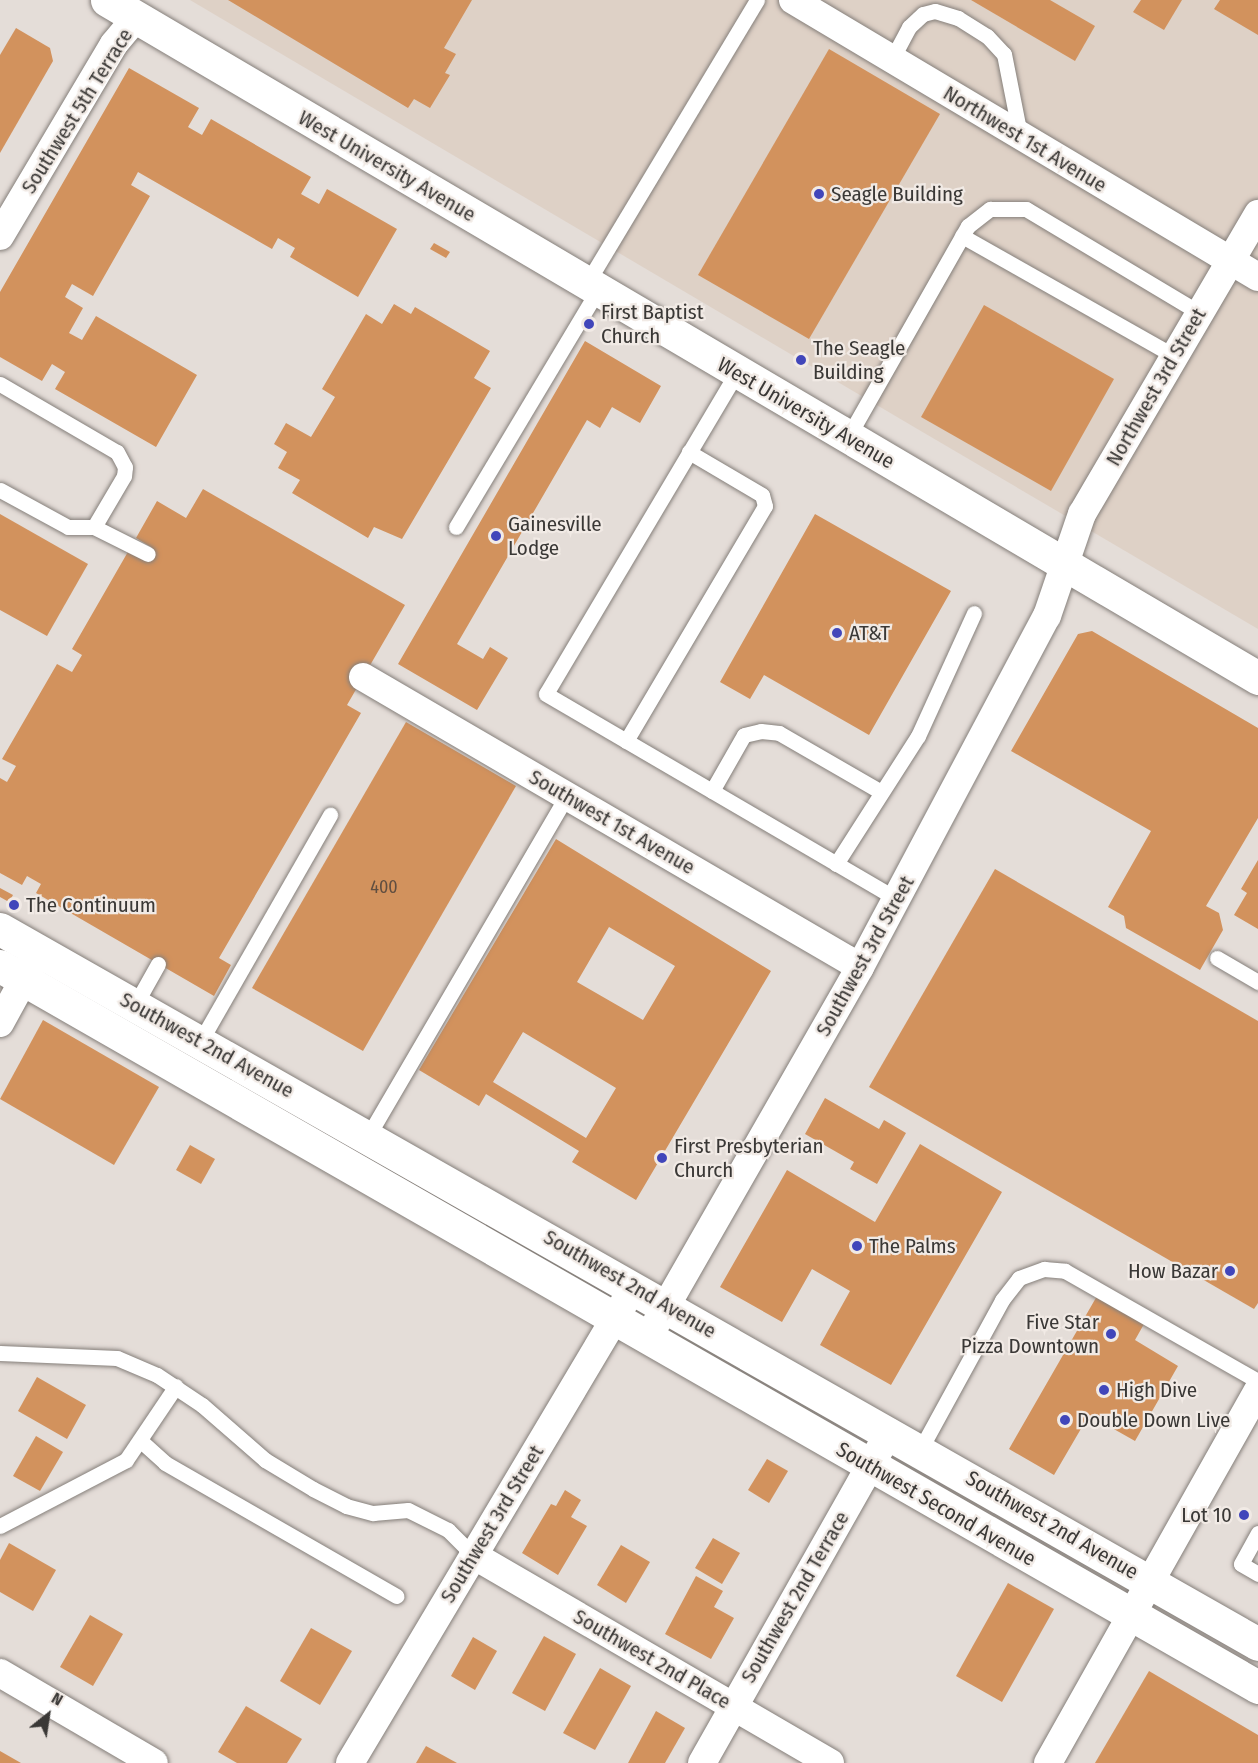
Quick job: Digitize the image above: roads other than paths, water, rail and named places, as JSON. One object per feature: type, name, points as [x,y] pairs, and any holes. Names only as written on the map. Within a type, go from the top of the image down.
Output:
[{"type":"street","name":"West University Avenue","points":[[107,0],[1258,678]]},
{"type":"street","name":"Northwest 1st Avenue","points":[[793,0],[1258,278]]},
{"type":"street","name":"Southwest 5th Terrace","points":[[0,236],[114,44],[136,18]]},
{"type":"street","name":"Northwest 3rd Street","points":[[1066,566],[1082,514],[1258,214]]},
{"type":"street","name":"Southwest 3rd Street","points":[[647,1339],[897,899],[1047,616],[1066,566]]},
{"type":"street","name":"Southwest 1st Avenue","points":[[363,677],[860,967]]},
{"type":"street","name":"Southwest 2nd Avenue","points":[[0,929],[634,1286],[1258,1644]]},
{"type":"street","points":[[0,1023],[12,973],[40,951]]},
{"type":"street","name":"Southwest 2nd Avenue","points":[[12,973],[614,1320]]},
{"type":"street","points":[[309,1144],[327,1113]]},
{"type":"street","name":"Southwest 3rd Street","points":[[350,1763],[634,1286]]},
{"type":"street","name":"Southwest Second Avenue","points":[[614,1320],[1258,1687]]},
{"type":"street","points":[[1048,1763],[1152,1582],[1258,1390]]},
{"type":"street","name":"Southwest 2nd Terrace","points":[[702,1763],[889,1432]]},
{"type":"street","name":"Southwest 2nd Place","points":[[473,1556],[830,1763]]},
{"type":"street","points":[[0,1674],[154,1763]]},
{"type":"lane","points":[[456,527],[757,0]]},
{"type":"lane","points":[[892,59],[909,27],[924,14],[946,12],[958,18],[987,36],[1004,54],[1020,136]]},
{"type":"lane","points":[[848,437],[968,226],[990,209],[1026,209],[1200,313]]},
{"type":"lane","points":[[962,236],[1174,356]]},
{"type":"lane","points":[[737,372],[547,691],[548,696],[897,899]]},
{"type":"lane","points":[[0,384],[117,452],[122,459],[124,476],[94,527]]},
{"type":"lane","points":[[626,741],[765,506],[762,495],[689,452]]},
{"type":"lane","points":[[0,490],[68,527],[94,527],[148,554]]},
{"type":"lane","points":[[836,864],[918,736],[974,613]]},
{"type":"lane","points":[[712,791],[744,735],[761,731],[779,733],[881,792]]},
{"type":"lane","points":[[368,1136],[567,796]]},
{"type":"lane","points":[[200,1042],[330,815]]},
{"type":"lane","points":[[1216,958],[1258,982]]},
{"type":"lane","points":[[135,1005],[158,964]]},
{"type":"lane","points":[[920,1450],[1002,1300],[1019,1278],[1044,1269],[1065,1271],[1258,1381]]},
{"type":"lane","points":[[0,1353],[117,1358],[176,1386],[266,1460],[313,1489],[355,1509],[373,1513],[408,1510],[448,1530],[473,1556]]},
{"type":"lane","points":[[0,1526],[126,1460],[142,1442],[176,1386]]},
{"type":"lane","points":[[142,1442],[165,1463],[396,1596]]},
{"type":"lane","points":[[1258,1533],[1241,1564],[1258,1574]]},
{"type":"place","name":"Seagle Building","points":[[819,194]]},
{"type":"place","name":"First Baptist Church","points":[[589,324]]},
{"type":"place","name":"The Seagle Building","points":[[801,360]]},
{"type":"place","name":"Gainesville Lodge","points":[[496,536]]},
{"type":"place","name":"AT&T","points":[[837,633]]},
{"type":"place","name":"The Continuum","points":[[14,905]]},
{"type":"place","name":"First Presbyterian Church","points":[[662,1158]]},
{"type":"place","name":"The Palms","points":[[857,1246]]},
{"type":"place","name":"How Bazar","points":[[1230,1271]]},
{"type":"place","name":"Five Star Pizza Downtown","points":[[1111,1334]]},
{"type":"place","name":"High Dive","points":[[1104,1390]]},
{"type":"place","name":"Double Down Live","points":[[1065,1420]]},
{"type":"place","name":"Lot 10","points":[[1244,1515]]}]
